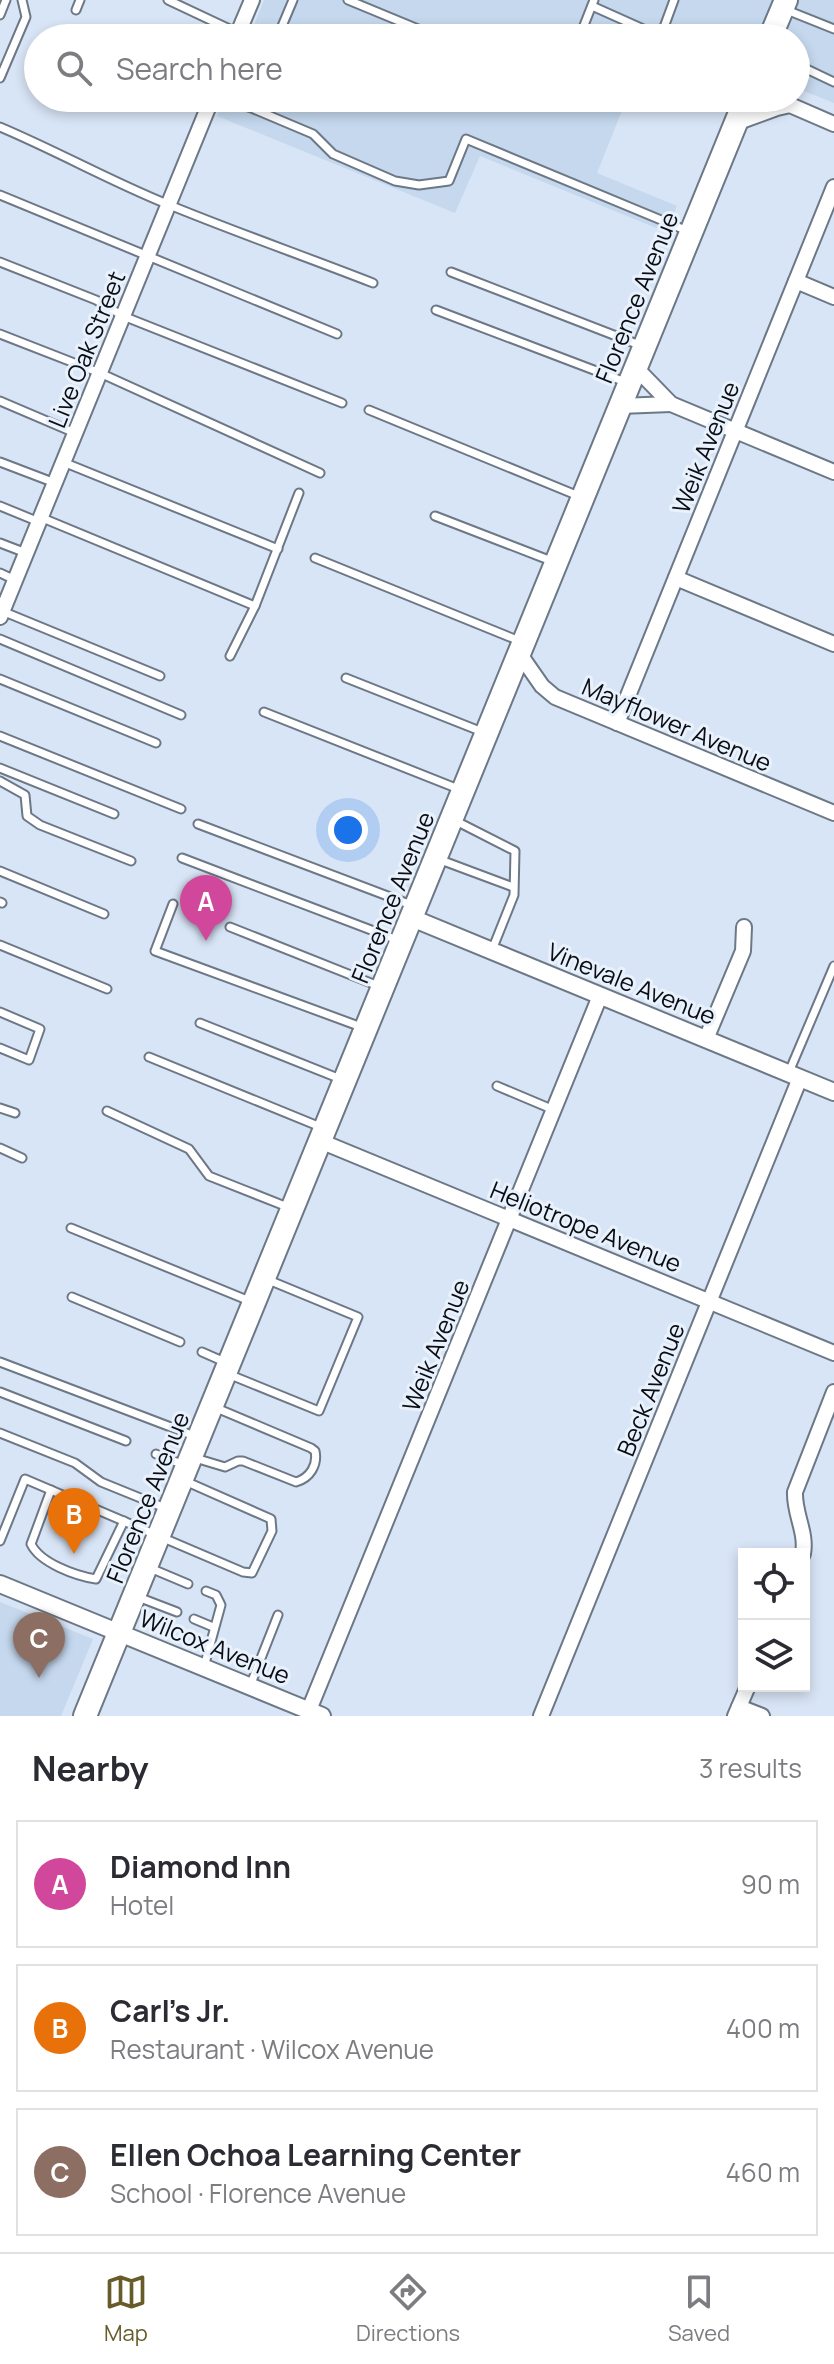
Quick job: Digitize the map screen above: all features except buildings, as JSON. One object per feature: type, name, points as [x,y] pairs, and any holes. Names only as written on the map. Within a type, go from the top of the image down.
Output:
[{"type":"main road","points":[[774,24],[781,3]]},
{"type":"main road","name":"Florence Avenue","points":[[85,1716],[740,112]]},
{"type":"street","points":[[242,24],[251,0]]},
{"type":"street","name":"Live Oak Street","points":[[1,614],[207,112]]},
{"type":"street","points":[[736,123],[766,112]]},
{"type":"street","points":[[806,112],[834,124]]},
{"type":"street","name":"Weik Avenue","points":[[617,723],[834,187]]},
{"type":"street","points":[[796,281],[834,297]]},
{"type":"street","points":[[632,376],[671,404],[834,472]]},
{"type":"street","points":[[620,406],[671,404]]},
{"type":"street","points":[[676,578],[834,644]]},
{"type":"street","name":"Mayflower Avenue","points":[[521,648],[542,686],[555,697],[834,813]]},
{"type":"street","name":"Vinevale Avenue","points":[[414,912],[491,951],[834,1092]]},
{"type":"street","points":[[706,1039],[743,951],[744,927]]},
{"type":"street","name":"Weik Avenue","points":[[316,1713],[600,996]]},
{"type":"street","name":"Beck Avenue","points":[[541,1716],[709,1301],[794,1076]]},
{"type":"street","name":"Heliotrope Avenue","points":[[323,1135],[511,1219],[834,1353]]},
{"type":"street","points":[[804,1548],[805,1541],[794,1507],[795,1492],[834,1392]]},
{"type":"street","name":"Wilcox Avenue","points":[[0,1584],[316,1713]]},
{"type":"street","points":[[745,1692],[737,1711],[762,1716]]},
{"type":"lane","points":[[0,15],[6,0]]},
{"type":"lane","points":[[0,78],[26,17],[22,0]]},
{"type":"lane","points":[[76,10],[80,0]]},
{"type":"lane","points":[[168,0],[214,24]]},
{"type":"lane","points":[[283,24],[293,0]]},
{"type":"lane","points":[[348,0],[406,24]]},
{"type":"lane","points":[[665,24],[674,0]]},
{"type":"lane","points":[[585,24],[593,3],[634,24]]},
{"type":"lane","points":[[781,3],[834,29]]},
{"type":"lane","points":[[810,71],[834,82]]},
{"type":"lane","points":[[261,112],[313,134],[333,154],[395,181],[419,185],[449,181],[466,139],[691,232]]},
{"type":"lane","points":[[0,127],[168,205],[373,283]]},
{"type":"lane","points":[[0,195],[337,334]]},
{"type":"lane","points":[[0,262],[96,300],[123,316],[342,403]]},
{"type":"lane","points":[[451,272],[644,347]]},
{"type":"lane","points":[[436,310],[632,376]]},
{"type":"lane","points":[[0,334],[100,373],[320,473]]},
{"type":"lane","points":[[0,401],[75,433]]},
{"type":"lane","points":[[369,410],[583,498]]},
{"type":"lane","points":[[0,462],[55,483]]},
{"type":"lane","points":[[63,462],[278,549]]},
{"type":"lane","points":[[230,656],[255,606],[299,493]]},
{"type":"lane","points":[[0,506],[255,606]]},
{"type":"lane","points":[[435,516],[556,563]]},
{"type":"lane","points":[[0,543],[26,553]]},
{"type":"lane","points":[[315,558],[521,648]]},
{"type":"lane","points":[[0,573],[15,580]]},
{"type":"lane","points":[[1,614],[160,676]]},
{"type":"lane","points":[[0,639],[181,715]]},
{"type":"lane","points":[[346,678],[487,734]]},
{"type":"lane","points":[[0,679],[156,743]]},
{"type":"lane","points":[[264,712],[463,791]]},
{"type":"lane","points":[[0,736],[181,809]]},
{"type":"lane","points":[[0,768],[114,814]]},
{"type":"lane","points":[[0,781],[25,795],[27,816],[40,825],[131,861]]},
{"type":"lane","points":[[452,819],[515,851],[514,895],[491,951]]},
{"type":"lane","points":[[198,824],[414,912]]},
{"type":"lane","points":[[182,858],[402,942]]},
{"type":"lane","points":[[436,858],[513,887]]},
{"type":"lane","points":[[0,871],[104,914]]},
{"type":"lane","points":[[173,904],[155,951],[366,1029]]},
{"type":"lane","points":[[230,927],[383,988]]},
{"type":"lane","points":[[0,945],[107,989]]},
{"type":"lane","points":[[794,1076],[834,966]]},
{"type":"lane","points":[[0,1012],[40,1029],[29,1060],[0,1048]]},
{"type":"lane","points":[[200,1023],[345,1080]]},
{"type":"lane","points":[[149,1057],[323,1135]]},
{"type":"lane","points":[[497,1086],[554,1110]]},
{"type":"lane","points":[[0,1108],[15,1113]]},
{"type":"lane","points":[[107,1111],[189,1149],[209,1176],[292,1209]]},
{"type":"lane","points":[[0,1148],[22,1158]]},
{"type":"lane","points":[[71,1228],[254,1303]]},
{"type":"lane","points":[[202,1352],[227,1368],[319,1411],[358,1317],[264,1279]]},
{"type":"lane","points":[[72,1297],[180,1342]]},
{"type":"lane","points":[[0,1362],[190,1460],[271,1519],[272,1531],[252,1573],[243,1572],[25,1479],[0,1541]]},
{"type":"lane","points":[[0,1392],[126,1441]]},
{"type":"lane","points":[[156,1454],[225,1467],[243,1461],[296,1482],[303,1480],[313,1470],[316,1455],[311,1448],[212,1406]]},
{"type":"lane","points":[[0,1433],[75,1463],[101,1482],[169,1510]]},
{"type":"lane","points":[[51,1490],[31,1544],[41,1557],[64,1568],[96,1579],[100,1576],[124,1521]]},
{"type":"lane","points":[[146,1566],[188,1584]]},
{"type":"lane","points":[[204,1667],[221,1605],[220,1599],[206,1591]]},
{"type":"lane","points":[[135,1595],[177,1612]]},
{"type":"lane","points":[[250,1686],[278,1615]]},
{"type":"lane","points":[[194,1619],[213,1627]]},
{"type":"shaded area","points":[[264,0],[834,0],[834,103],[810,94],[810,24],[255,24]]},
{"type":"shaded area","points":[[219,112],[621,112],[597,173],[677,206],[666,232],[480,156],[455,213],[217,116]]},
{"type":"shaded area","points":[[0,1602],[93,1639],[61,1716],[0,1716]]},
{"type":"place","name":"Diamond Inn","points":[[206,941]]},
{"type":"place","name":"Carl's Jr.","points":[[74,1554]]},
{"type":"place","name":"Ellen Ochoa Learning Center","points":[[39,1678]]}]
